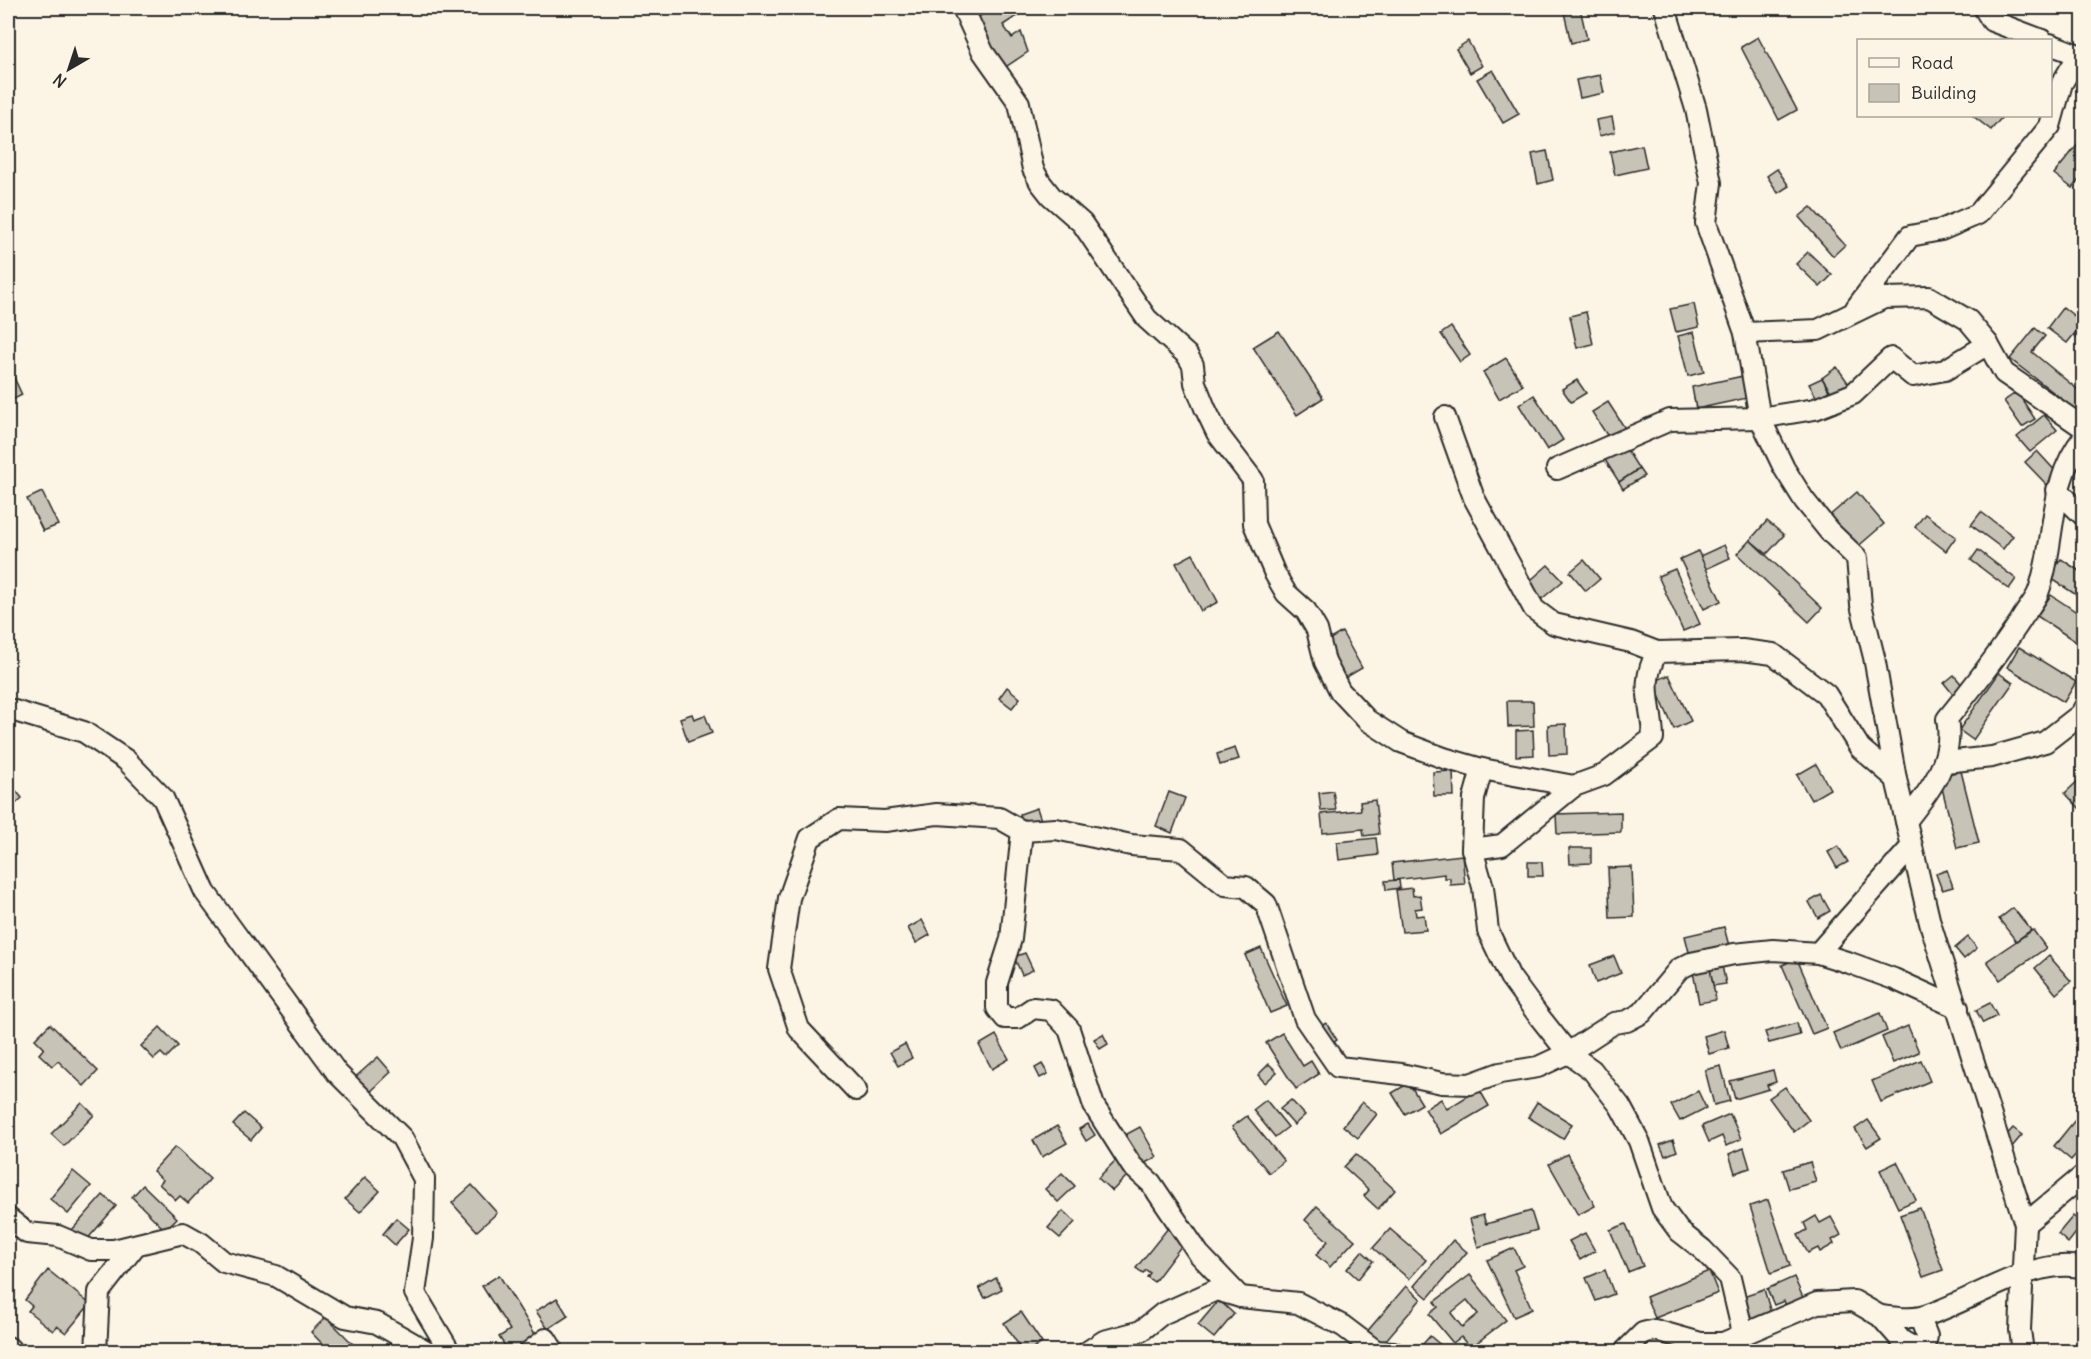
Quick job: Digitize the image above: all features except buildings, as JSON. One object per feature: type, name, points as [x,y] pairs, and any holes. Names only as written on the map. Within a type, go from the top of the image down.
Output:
[{"type":"street","points":[[963,8],[983,52],[1019,103],[1033,170],[1040,182],[1051,196],[1082,223],[1147,319],[1179,346],[1193,365],[1195,383],[1217,433],[1253,480],[1256,488],[1252,511],[1254,524],[1275,574],[1286,592],[1306,611],[1317,630],[1325,662],[1340,691],[1367,720],[1401,742],[1482,769],[1574,786]]},
{"type":"street","points":[[1665,8],[1696,110],[1711,183],[1706,223],[1745,333],[1760,418],[1784,468],[1804,500],[1829,531],[1857,558],[1861,605],[1874,657],[1896,779],[1930,923],[2025,1224],[2020,1329],[2023,1352]]},
{"type":"street","points":[[1984,8],[1992,21],[2039,39]]},
{"type":"street","points":[[1854,311],[1910,236],[1941,231],[1978,214],[2050,126],[2062,84],[2081,56],[2052,45]]},
{"type":"street","points":[[1745,333],[1818,330],[1884,298],[1929,297],[1968,320],[1988,344],[2004,373],[2084,428]]},
{"type":"street","points":[[1557,470],[1670,420],[1760,418],[1815,409],[1853,394],[1891,358],[1913,376],[1945,370],[1988,344]]},
{"type":"street","points":[[1445,417],[1474,498],[1534,609],[1554,624],[1631,642],[1657,652],[1742,650],[1773,654],[1826,694],[1860,748],[1896,779]]},
{"type":"street","points":[[1906,821],[1928,793],[1945,762],[1951,737],[1947,719],[1996,658],[2037,594],[2048,552],[2057,490],[2072,452],[2084,437]]},
{"type":"street","points":[[2057,490],[2084,516]]},
{"type":"street","points":[[1472,849],[1502,845],[1574,786],[1604,775],[1653,738],[1652,712],[1646,688],[1647,671],[1657,652]]},
{"type":"street","points":[[1945,762],[1992,757],[2045,742],[2081,714],[2084,708]]},
{"type":"street","points":[[8,709],[84,732],[126,760],[164,798],[205,892],[337,1073],[402,1138],[424,1179],[423,1238],[415,1293],[450,1352]]},
{"type":"street","points":[[1482,769],[1474,798],[1472,849],[1483,887],[1488,931],[1510,977],[1568,1053],[1592,1070],[1620,1106],[1639,1141],[1662,1208],[1679,1231],[1702,1249],[1730,1278],[1743,1333]]},
{"type":"street","points":[[856,1090],[799,1029],[779,969],[789,898],[810,838],[839,819],[885,821],[937,814],[999,818],[1022,831],[1056,829],[1131,845],[1181,849],[1225,885],[1246,887],[1266,904],[1305,1019],[1338,1067],[1401,1074],[1442,1083],[1470,1084],[1500,1073],[1538,1067],[1568,1053],[1614,1023],[1627,1021],[1642,1013],[1670,977],[1691,963],[1734,954],[1773,950],[1818,953],[1894,979],[1958,1008]]},
{"type":"street","points":[[1022,831],[1011,939],[997,983],[997,1008],[1005,1018],[1018,1018],[1033,1008],[1051,1010],[1068,1029],[1094,1106],[1132,1166],[1151,1183],[1199,1254],[1240,1297]]},
{"type":"street","points":[[1818,953],[1912,846]]},
{"type":"street","points":[[2025,1224],[2084,1175]]},
{"type":"street","points":[[8,1218],[27,1233],[58,1236],[91,1250],[114,1250],[183,1233],[201,1243],[224,1262],[276,1276],[345,1317],[377,1323],[428,1352]]},
{"type":"street","points":[[96,1352],[99,1292],[135,1246]]},
{"type":"street","points":[[1880,1316],[1920,1318],[2022,1276],[2054,1268],[2074,1266],[2084,1268]]},
{"type":"street","points":[[1087,1352],[1104,1341],[1141,1331],[1162,1314],[1216,1290],[1240,1297],[1298,1304],[1343,1326],[1376,1351],[1393,1352]]},
{"type":"street","points":[[1624,1352],[1643,1333],[1655,1330],[1701,1343],[1727,1347],[1743,1333],[1817,1303],[1854,1301],[1880,1316],[1902,1341],[1922,1352],[1927,1336],[1920,1318]]},
{"type":"street","points":[[529,1352],[546,1339],[554,1352]]},
{"type":"street","points":[[8,1347],[13,1352]]}]
